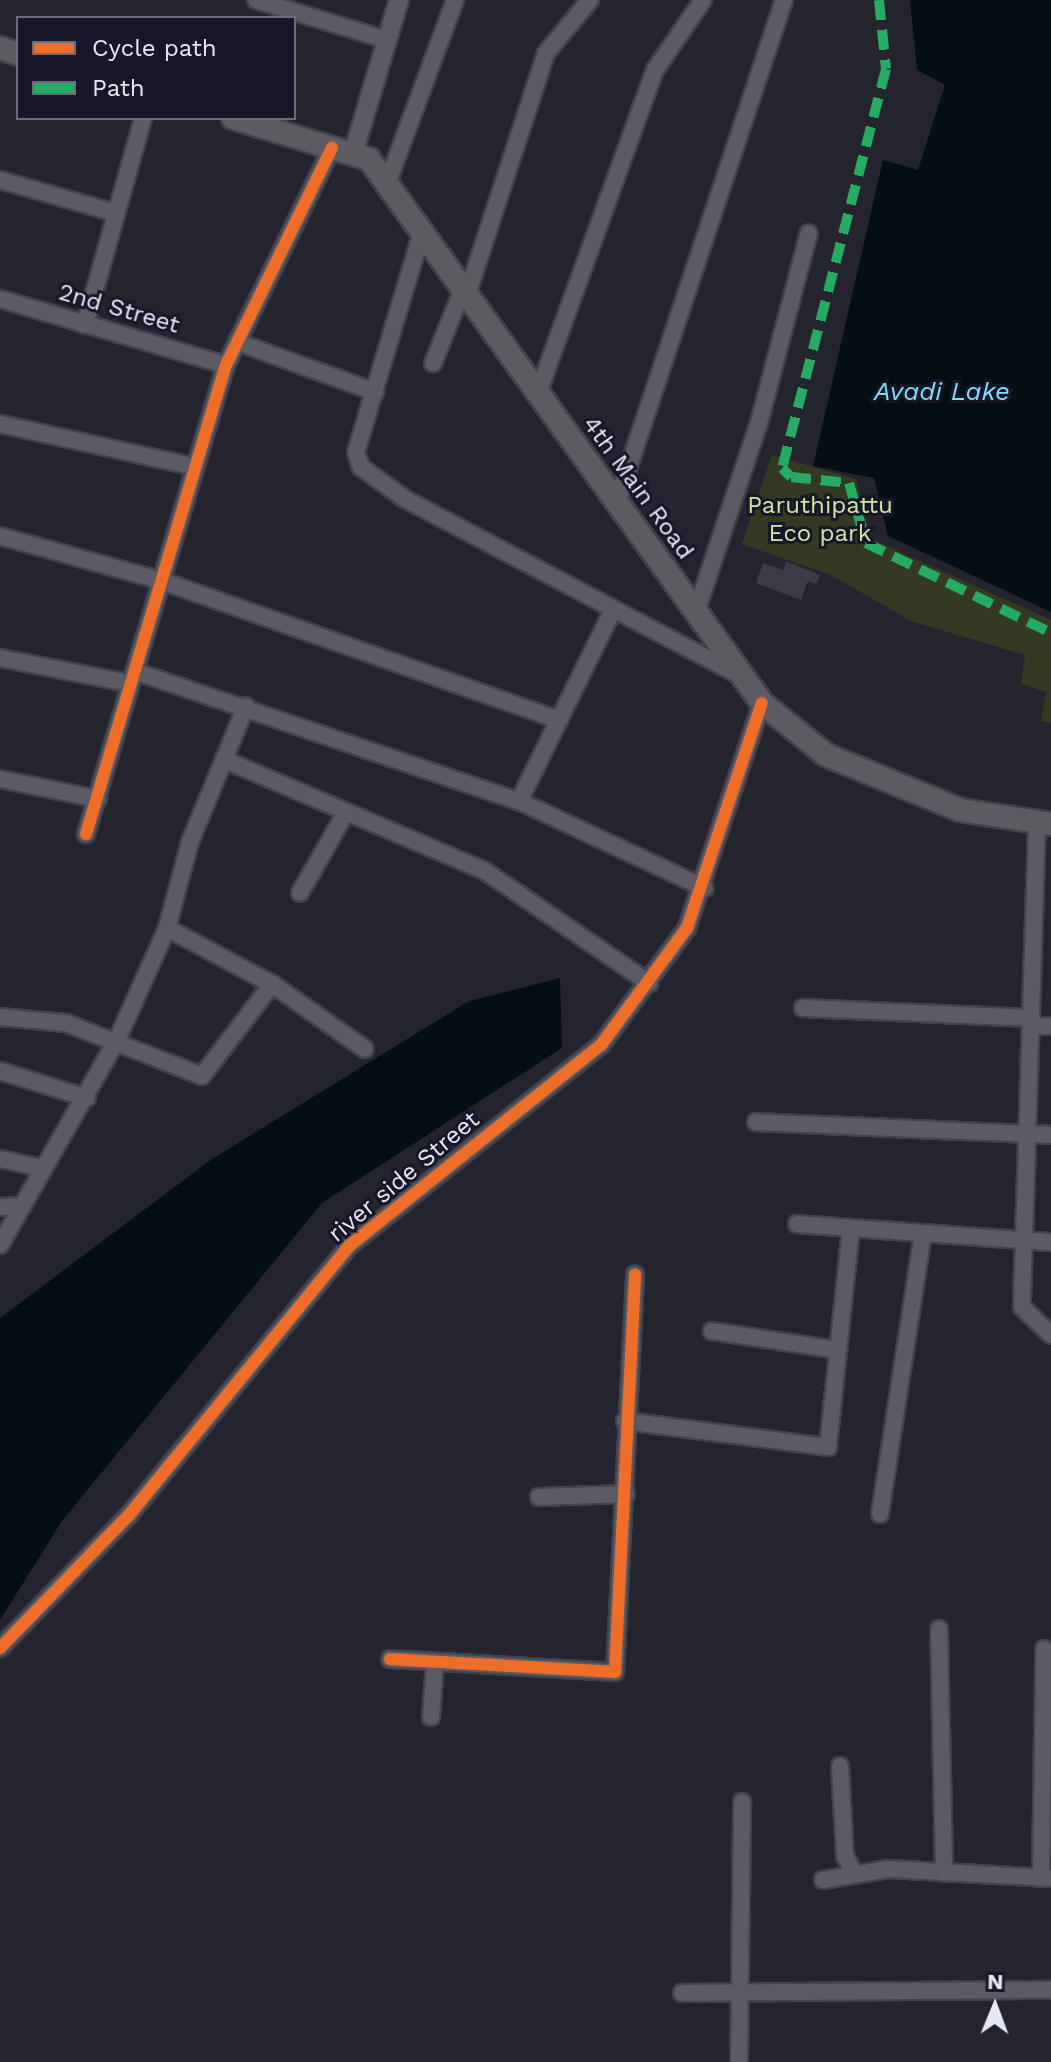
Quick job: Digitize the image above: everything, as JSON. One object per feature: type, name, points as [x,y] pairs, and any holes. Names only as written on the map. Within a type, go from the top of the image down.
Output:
[{"type":"main road","name":"4th Main Road","points":[[240,120],[369,159],[762,703],[826,755],[960,810],[1044,823]]},
{"type":"street","points":[[256,0],[387,40]]},
{"type":"street","points":[[86,834],[162,581],[191,466],[226,365],[343,151],[387,40],[399,0]]},
{"type":"street","points":[[387,184],[455,0]]},
{"type":"street","points":[[433,363],[465,292],[546,53],[590,0]]},
{"type":"street","points":[[538,393],[655,70],[703,0]]},
{"type":"street","points":[[617,502],[784,0]]},
{"type":"street","points":[[85,325],[142,120]]},
{"type":"street","points":[[0,180],[116,213]]},
{"type":"street","points":[[422,232],[356,452],[361,467],[613,610],[743,677]]},
{"type":"street","points":[[696,612],[755,437],[809,233]]},
{"type":"street","name":"2nd Street","points":[[0,299],[226,365]]},
{"type":"street","points":[[237,342],[375,392]]},
{"type":"street","points":[[0,424],[191,466]]},
{"type":"street","points":[[0,536],[162,581],[559,720]]},
{"type":"street","points":[[519,801],[613,610]]},
{"type":"street","points":[[0,658],[133,678],[246,706],[519,801],[705,888]]},
{"type":"street","name":"river side Street","points":[[0,1648],[129,1515],[349,1246],[601,1045],[649,983],[705,888],[762,703]]},
{"type":"street","points":[[0,1245],[42,1168],[87,1098],[117,1040],[167,928],[190,842],[246,706]]},
{"type":"street","points":[[225,760],[485,871],[649,983]]},
{"type":"street","points":[[0,779],[98,799]]},
{"type":"street","points":[[300,893],[346,812]]},
{"type":"street","points":[[1044,823],[1043,933],[1032,1022],[1022,1307],[1051,1335]]},
{"type":"street","points":[[167,928],[272,984],[365,1049]]},
{"type":"street","points":[[0,1017],[66,1023],[117,1040],[202,1076],[272,984]]},
{"type":"street","points":[[803,1008],[1032,1022],[1051,1026]]},
{"type":"street","points":[[0,1071],[87,1098]]},
{"type":"street","points":[[756,1122],[1051,1135]]},
{"type":"street","points":[[0,1159],[42,1168]]},
{"type":"street","points":[[0,1207],[23,1206]]},
{"type":"street","points":[[797,1224],[1051,1242]]},
{"type":"street","points":[[625,1421],[828,1447],[851,1228]]},
{"type":"street","points":[[880,1514],[923,1234]]},
{"type":"street","points":[[390,1659],[615,1672],[626,1494],[625,1421],[635,1275]]},
{"type":"street","points":[[712,1331],[838,1350]]},
{"type":"street","points":[[539,1497],[626,1494]]},
{"type":"street","points":[[939,1629],[944,1873]]},
{"type":"street","points":[[823,1880],[855,1875],[944,1873],[1046,1878],[1044,1649]]},
{"type":"street","points":[[431,1717],[435,1662]]},
{"type":"street","points":[[840,1766],[845,1856],[855,1875]]},
{"type":"street","points":[[739,2062],[742,1802]]},
{"type":"street","points":[[682,1993],[1051,1990]]},
{"type":"green space","name":"Paruthipattu Eco park","points":[[772,455],[856,479],[871,539],[1051,620],[1051,723],[1041,721],[1046,692],[1021,684],[1025,655],[911,621],[831,575],[742,544]]},
{"type":"water","name":"Avadi Lake","points":[[910,0],[1051,0],[1051,612],[888,536],[874,478],[813,466],[883,160],[918,170],[945,85],[917,70]]},
{"type":"water","points":[[560,978],[562,1048],[322,1203],[62,1521],[0,1620],[0,1318],[212,1159],[469,1001]]},
{"type":"building","points":[[786,561],[820,575],[816,584],[808,581],[801,600],[756,583],[763,563],[783,570]]},
{"type":"marked path","points":[[879,0],[886,69],[782,468],[791,477],[849,483],[866,543],[1051,633]]},
{"type":"cycle path","points":[[86,834],[226,365],[332,148]]},
{"type":"cycle path","points":[[0,1648],[129,1515],[349,1246],[601,1045],[687,928],[762,703]]},
{"type":"cycle path","points":[[390,1659],[615,1672],[635,1275]]}]
